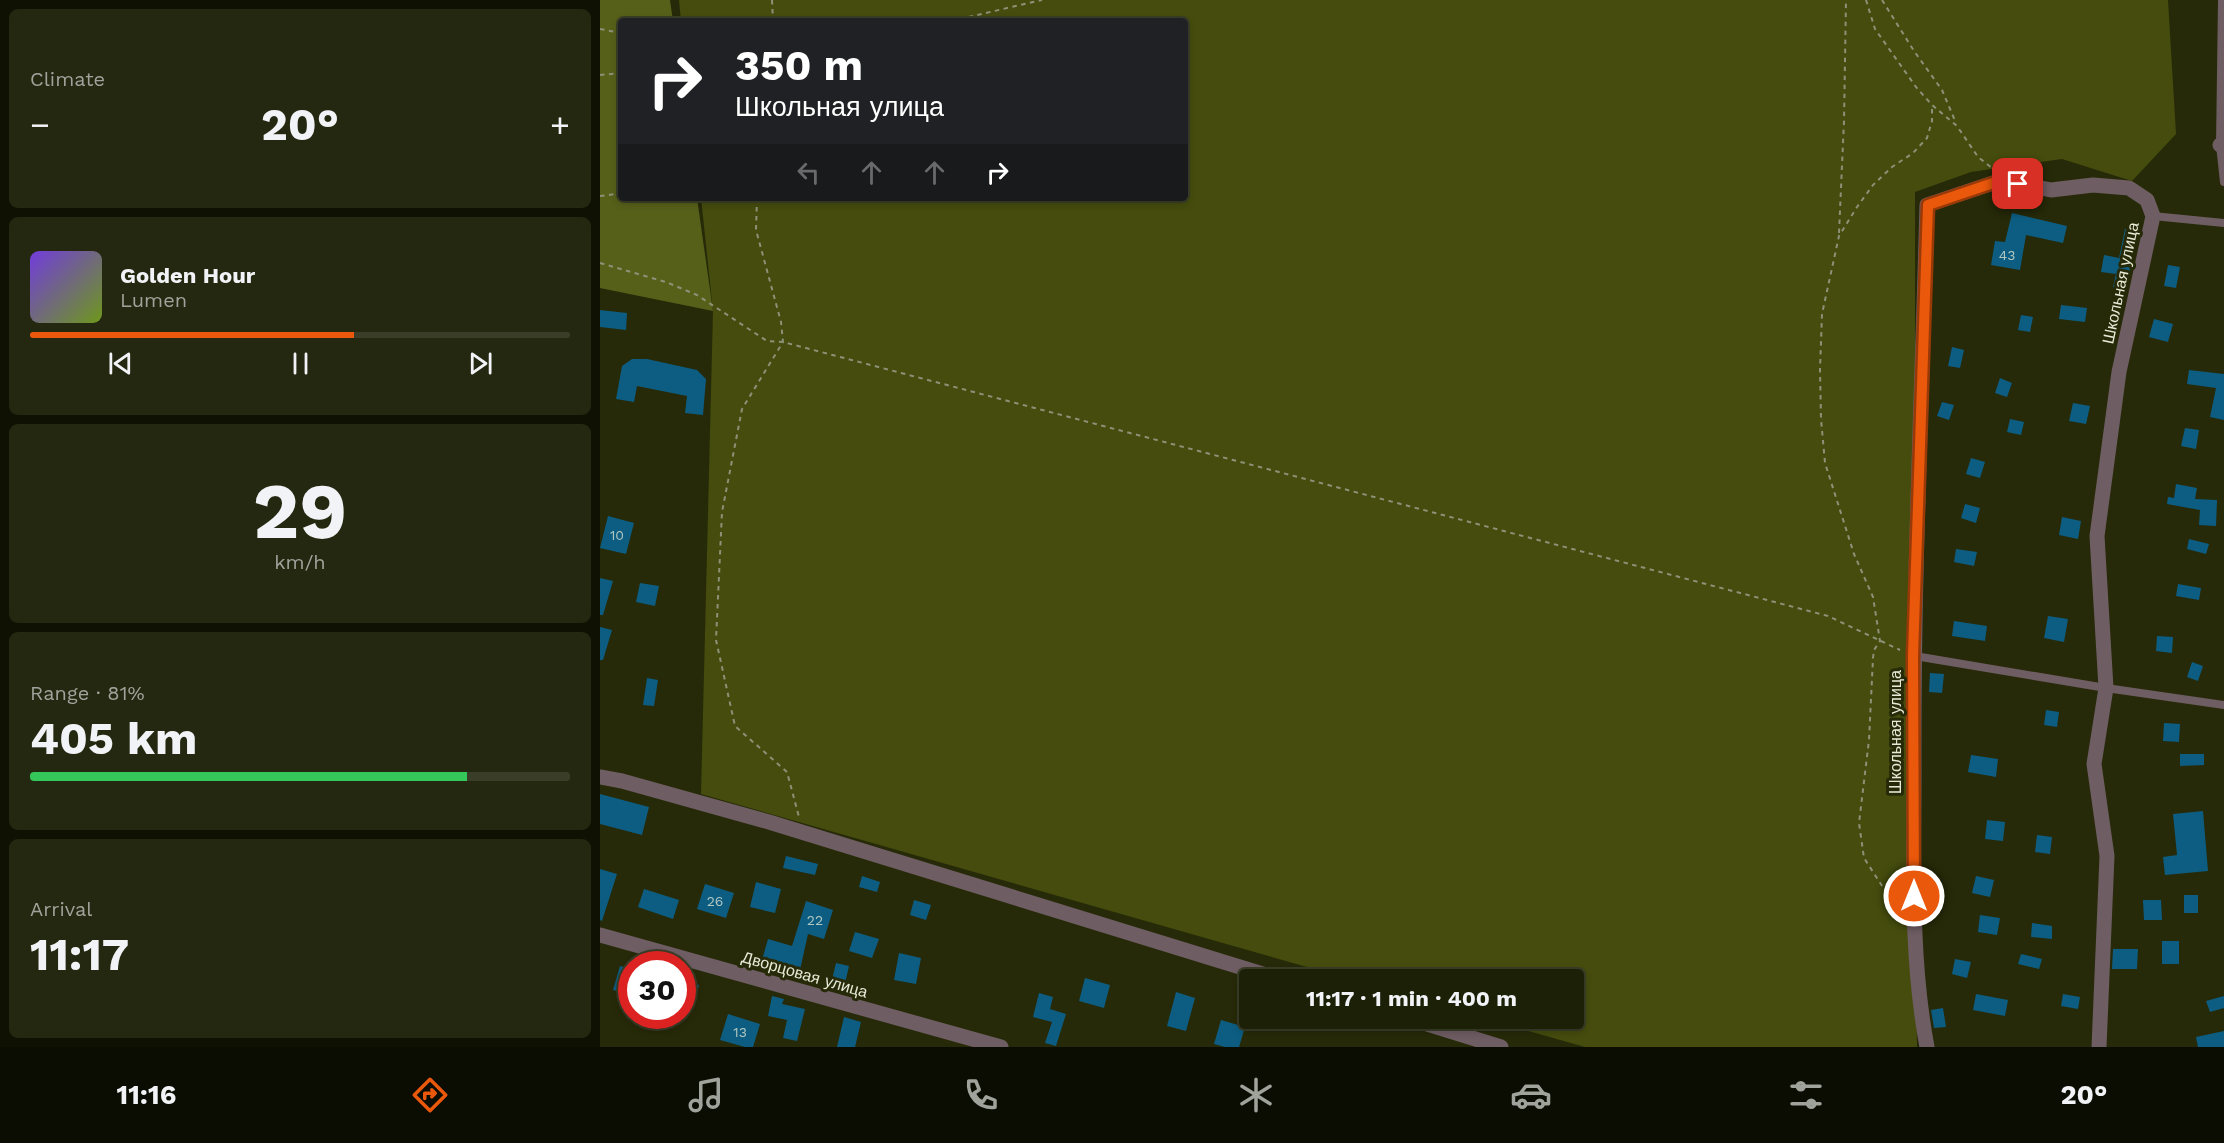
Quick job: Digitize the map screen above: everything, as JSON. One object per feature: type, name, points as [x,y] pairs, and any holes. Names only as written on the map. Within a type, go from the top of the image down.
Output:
[{"type":"street","name":"Школьная улица","points":[[1928,1047],[1914,920],[1913,656],[1928,205],[2002,180],[2051,190],[2093,185],[2129,188],[2147,200],[2153,216],[2119,372],[2097,536],[2106,688],[2094,764],[2107,856],[2099,1047]]},
{"type":"street","points":[[600,777],[622,781],[803,832],[1246,969]]},
{"type":"street","name":"Дворцовая улица","points":[[600,935],[1001,1047]]},
{"type":"street","points":[[1443,1029],[1500,1047]]},
{"type":"lane","points":[[2222,0],[2224,10],[2222,144],[2224,182]]},
{"type":"lane","points":[[2153,216],[2224,224]]},
{"type":"lane","points":[[1913,656],[2224,705]]},
{"type":"path","points":[[772,0],[773,18]]},
{"type":"path","points":[[964,18],[1042,0]]},
{"type":"path","points":[[1846,0],[1845,99],[1839,236],[1822,314],[1821,419],[1825,463],[1854,554],[1874,597],[1880,641],[1874,650],[1873,658],[1869,740],[1859,824],[1864,858],[1888,895],[1914,920]]},
{"type":"path","points":[[1866,0],[1875,29],[1916,87],[1932,105],[1957,126]]},
{"type":"path","points":[[1882,0],[1942,90],[1957,126],[1978,157],[2002,180]]},
{"type":"path","points":[[600,29],[618,32]]},
{"type":"path","points":[[600,75],[618,73]]},
{"type":"path","points":[[1839,236],[1873,185],[1892,167],[1913,153],[1927,138],[1932,121],[1932,105]]},
{"type":"path","points":[[600,196],[618,193]]},
{"type":"path","points":[[757,201],[756,230],[781,322],[783,342],[742,409],[722,512],[716,640],[735,726],[787,772],[803,832]]},
{"type":"path","points":[[600,263],[666,282],[697,295],[768,342],[783,342],[1828,615],[1913,656]]},
{"type":"green space","points":[[600,0],[670,0],[673,18],[618,18],[618,201],[697,201],[713,311],[600,288]]},
{"type":"green space","points":[[679,0],[2168,0],[2176,134],[2132,181],[2062,159],[1971,172],[1915,192],[1915,626],[1913,656],[1917,1047],[1585,1047],[1521,1029],[1584,1029],[1584,969],[1314,969],[701,794],[713,311],[701,201],[1188,201],[1188,18],[681,18]]},
{"type":"building","points":[[2012,213],[2067,226],[2063,243],[2026,235],[2020,270],[1991,265],[1995,241],[2005,242]]},
{"type":"building","points":[[2125,229],[2138,232],[2126,290],[2113,287],[2116,274],[2101,272],[2104,255],[2119,258]]},
{"type":"building","points":[[2168,265],[2180,267],[2176,288],[2164,286]]},
{"type":"building","points":[[2061,305],[2087,308],[2085,322],[2059,319]]},
{"type":"building","points":[[600,310],[627,313],[626,330],[600,327]]},
{"type":"building","points":[[2021,315],[2033,317],[2030,332],[2018,330]]},
{"type":"building","points":[[2154,319],[2173,324],[2168,342],[2149,337]]},
{"type":"building","points":[[1952,347],[1964,350],[1960,368],[1948,366]]},
{"type":"building","points":[[632,359],[647,359],[697,370],[706,379],[703,415],[685,413],[687,396],[637,386],[634,402],[616,399],[622,366]]},
{"type":"building","points":[[2189,370],[2224,374],[2224,420],[2210,417],[2216,388],[2187,384]]},
{"type":"building","points":[[2000,378],[2012,383],[2007,397],[1995,393]]},
{"type":"building","points":[[1942,402],[1954,405],[1949,420],[1937,416]]},
{"type":"building","points":[[2073,403],[2090,406],[2086,424],[2069,421]]},
{"type":"building","points":[[2010,419],[2024,422],[2021,435],[2007,432]]},
{"type":"building","points":[[2185,428],[2199,430],[2196,449],[2181,446]]},
{"type":"building","points":[[1971,458],[1985,462],[1980,478],[1966,474]]},
{"type":"building","points":[[2176,484],[2197,488],[2195,499],[2217,500],[2216,526],[2199,525],[2200,510],[2167,504],[2168,497],[2174,498]]},
{"type":"building","points":[[1965,504],[1980,508],[1976,523],[1961,518]]},
{"type":"building","points":[[608,516],[634,523],[626,554],[600,548]]},
{"type":"building","points":[[2062,517],[2081,521],[2078,539],[2059,535]]},
{"type":"building","points":[[2189,539],[2209,544],[2206,554],[2187,549]]},
{"type":"building","points":[[1956,549],[1977,552],[1974,566],[1954,562]]},
{"type":"building","points":[[600,578],[613,581],[603,615],[600,615]]},
{"type":"building","points":[[640,583],[659,586],[655,606],[636,602]]},
{"type":"building","points":[[2178,584],[2201,588],[2199,600],[2176,596]]},
{"type":"building","points":[[2048,616],[2068,619],[2064,642],[2044,638]]},
{"type":"building","points":[[1954,621],[1987,626],[1985,641],[1952,636]]},
{"type":"building","points":[[600,627],[612,630],[603,660],[600,660]]},
{"type":"building","points":[[2157,636],[2173,637],[2172,653],[2156,651]]},
{"type":"building","points":[[2192,662],[2203,666],[2198,681],[2187,677]]},
{"type":"building","points":[[1930,673],[1944,674],[1942,693],[1929,692]]},
{"type":"building","points":[[647,678],[658,680],[654,706],[643,705]]},
{"type":"building","points":[[2046,710],[2059,712],[2057,727],[2044,725]]},
{"type":"building","points":[[2164,723],[2180,724],[2179,742],[2163,741]]},
{"type":"building","points":[[2180,754],[2204,754],[2204,765],[2180,766]]},
{"type":"building","points":[[1971,755],[1998,759],[1996,777],[1968,772]]},
{"type":"building","points":[[600,794],[649,807],[642,835],[600,824]]},
{"type":"building","points":[[2203,811],[2208,871],[2165,875],[2163,857],[2177,855],[2173,814]]},
{"type":"building","points":[[1987,820],[2005,822],[2003,841],[1985,839]]},
{"type":"building","points":[[2037,835],[2052,837],[2050,854],[2035,852]]},
{"type":"building","points":[[786,856],[818,864],[815,875],[783,868]]},
{"type":"building","points":[[600,869],[617,874],[602,921],[600,920]]},
{"type":"building","points":[[862,876],[880,882],[877,892],[859,887]]},
{"type":"building","points":[[1976,876],[1994,880],[1990,897],[1972,893]]},
{"type":"building","points":[[756,882],[781,889],[775,913],[750,907]]},
{"type":"building","points":[[705,884],[734,893],[726,918],[697,909]]},
{"type":"building","points":[[644,889],[679,900],[673,919],[638,907]]},
{"type":"building","points":[[2184,895],[2198,895],[2198,913],[2184,913]]},
{"type":"building","points":[[914,900],[931,905],[926,920],[910,915]]},
{"type":"building","points":[[2143,900],[2161,900],[2162,920],[2144,920]]},
{"type":"building","points":[[806,901],[833,910],[824,939],[808,934],[800,970],[762,960],[768,939],[792,946]]},
{"type":"building","points":[[1980,915],[2000,918],[1997,935],[1978,932]]},
{"type":"building","points":[[2032,923],[2052,926],[2052,939],[2031,937]]},
{"type":"building","points":[[855,932],[879,939],[872,958],[849,951]]},
{"type":"building","points":[[2162,941],[2179,941],[2179,964],[2162,964]]},
{"type":"building","points":[[2113,949],[2138,949],[2137,969],[2112,969]]},
{"type":"building","points":[[899,953],[921,958],[916,984],[894,980]]},
{"type":"building","points":[[2021,954],[2042,959],[2039,969],[2018,964]]},
{"type":"building","points":[[1955,959],[1971,962],[1967,978],[1952,974]]},
{"type":"building","points":[[836,963],[849,966],[844,988],[831,984]]},
{"type":"building","points":[[618,973],[618,991],[613,990]]},
{"type":"building","points":[[1085,978],[1110,985],[1104,1008],[1079,1001]]},
{"type":"building","points":[[1176,992],[1195,998],[1186,1031],[1167,1026]]},
{"type":"building","points":[[1039,993],[1053,997],[1050,1009],[1066,1014],[1056,1046],[1045,1043],[1052,1022],[1033,1017]]},
{"type":"building","points":[[1976,994],[2008,1000],[2005,1016],[1973,1010]]},
{"type":"building","points":[[2063,994],[2080,997],[2078,1009],[2061,1006]]},
{"type":"building","points":[[772,996],[784,999],[782,1004],[805,1009],[797,1041],[783,1038],[787,1020],[768,1016]]},
{"type":"building","points":[[2224,996],[2224,1008],[2210,1012],[2206,1001]]},
{"type":"building","points":[[1943,1008],[1946,1027],[1934,1028],[1931,1010]]},
{"type":"building","points":[[728,1014],[760,1024],[753,1047],[720,1040]]},
{"type":"building","points":[[844,1017],[861,1022],[855,1047],[837,1047]]},
{"type":"building","points":[[1221,1020],[1239,1025],[1239,1029],[1244,1029],[1239,1047],[1214,1044]]},
{"type":"building","points":[[2224,1031],[2224,1047],[2198,1047],[2196,1037]]},
{"type":"route","points":[[1914,896],[1913,656],[1928,205],[2002,180],[2018,184]]}]
